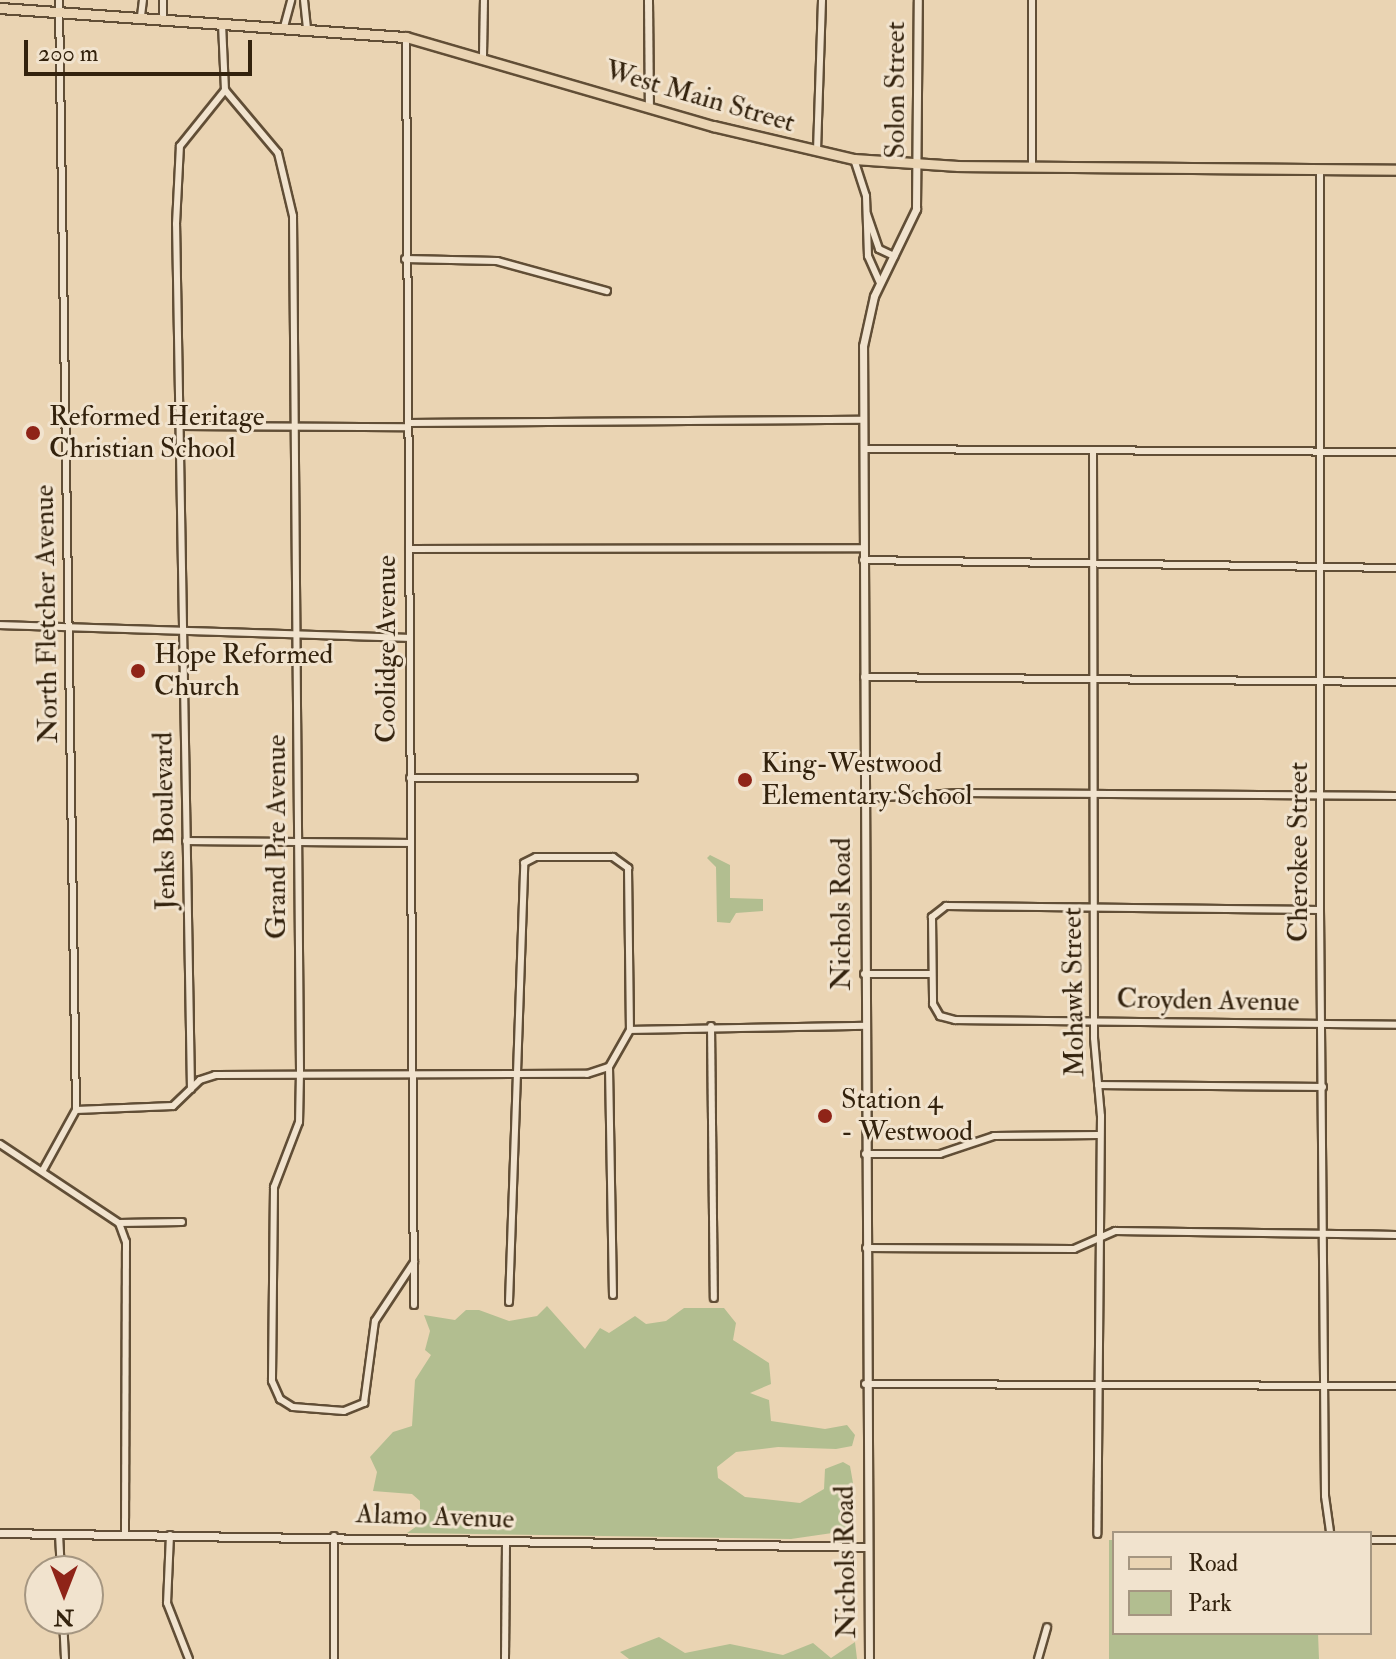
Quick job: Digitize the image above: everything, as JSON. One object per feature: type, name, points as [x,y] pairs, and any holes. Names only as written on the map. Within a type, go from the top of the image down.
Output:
[{"type":"main road","name":"West Main Street","points":[[0,8],[60,5],[222,24],[406,37],[483,56],[649,106],[854,159],[1032,167],[1396,170]]},
{"type":"street","points":[[141,16],[143,0]]},
{"type":"street","points":[[163,0],[163,18]]},
{"type":"street","points":[[284,27],[291,0]]},
{"type":"street","points":[[304,0],[307,28]]},
{"type":"street","points":[[483,56],[484,0]]},
{"type":"street","points":[[648,0],[649,106]]},
{"type":"street","points":[[817,151],[822,0]]},
{"type":"street","name":"Solon Street","points":[[918,0],[918,181]]},
{"type":"street","points":[[1032,0],[1032,167]]},
{"type":"street","name":"North Fletcher Avenue","points":[[43,1170],[76,1110],[60,5]]},
{"type":"street","points":[[222,24],[225,90]]},
{"type":"street","name":"Coolidge Avenue","points":[[406,37],[405,259],[414,1305]]},
{"type":"street","name":"Grand Pre Avenue","points":[[225,90],[278,153],[288,181],[294,237],[300,1072],[299,1122],[274,1187],[272,1381],[280,1399],[302,1408],[344,1411],[364,1403],[375,1321],[414,1262]]},
{"type":"street","name":"Jenks Boulevard","points":[[191,1089],[176,224],[180,146],[225,90]]},
{"type":"street","points":[[854,159],[876,244],[894,256]]},
{"type":"street","name":"Cherokee Street","points":[[1320,169],[1323,452],[1320,910],[1325,1523],[1329,1531]]},
{"type":"street","name":"Nichols Road","points":[[869,1659],[865,1384],[864,334],[880,283],[913,219],[918,181]]},
{"type":"street","points":[[867,214],[868,256],[880,283]]},
{"type":"street","points":[[405,259],[497,261],[607,291]]},
{"type":"street","points":[[181,426],[863,420]]},
{"type":"street","points":[[864,449],[1396,452]]},
{"type":"street","name":"Mohawk Street","points":[[1093,450],[1094,1020],[1099,1135],[1097,1534]]},
{"type":"street","points":[[409,549],[863,548]]},
{"type":"street","points":[[863,560],[1396,568]]},
{"type":"street","points":[[0,625],[409,638]]},
{"type":"street","points":[[864,677],[1396,682]]},
{"type":"street","points":[[410,778],[634,778]]},
{"type":"street","points":[[864,798],[961,793],[1396,796]]},
{"type":"street","points":[[186,841],[410,843]]},
{"type":"street","points":[[509,1302],[514,1073],[524,863],[536,857],[613,857],[627,865],[630,1030],[609,1067],[613,1295]]},
{"type":"street","points":[[1094,906],[1320,910]]},
{"type":"street","name":"Croyden Avenue","points":[[1094,906],[940,907],[932,917],[935,1009],[949,1019],[1396,1025]]},
{"type":"street","points":[[864,974],[932,974]]},
{"type":"street","points":[[630,1030],[711,1026],[865,1026]]},
{"type":"street","points":[[711,1026],[714,1298]]},
{"type":"street","points":[[76,1110],[173,1106],[191,1089],[215,1075],[300,1072],[595,1074],[609,1067]]},
{"type":"street","points":[[1098,1085],[1323,1087]]},
{"type":"street","points":[[865,1154],[940,1154],[994,1136],[1099,1135]]},
{"type":"street","points":[[0,1144],[119,1223],[126,1242],[125,1535]]},
{"type":"street","points":[[119,1223],[182,1222]]},
{"type":"street","points":[[866,1248],[1065,1250],[1122,1231],[1396,1235]]},
{"type":"street","points":[[865,1384],[1396,1386]]},
{"type":"street","name":"Alamo Avenue","points":[[0,1533],[868,1547]]},
{"type":"street","points":[[59,1534],[60,1555]]},
{"type":"street","points":[[170,1535],[167,1603],[189,1659]]},
{"type":"street","points":[[334,1536],[334,1659]]},
{"type":"street","points":[[1372,1540],[1396,1540]]},
{"type":"street","points":[[505,1659],[506,1542]]},
{"type":"street","points":[[1038,1659],[1047,1627]]},
{"type":"street","points":[[64,1635],[65,1659]]},
{"type":"green space","points":[[710,855],[730,865],[730,898],[763,899],[763,911],[736,913],[730,923],[717,922],[716,867],[707,858]]},
{"type":"green space","points":[[547,1306],[585,1349],[600,1328],[609,1333],[635,1316],[646,1324],[666,1321],[684,1308],[724,1308],[736,1323],[733,1340],[769,1363],[771,1384],[750,1393],[769,1400],[771,1421],[825,1429],[847,1425],[855,1435],[852,1446],[836,1449],[778,1447],[736,1452],[717,1467],[718,1478],[745,1497],[800,1503],[824,1489],[825,1469],[843,1462],[850,1466],[853,1483],[846,1531],[791,1539],[407,1533],[420,1524],[420,1501],[412,1494],[373,1491],[377,1472],[370,1457],[393,1432],[412,1426],[415,1380],[431,1355],[425,1350],[430,1331],[424,1315],[455,1320],[466,1310],[479,1310],[509,1321],[537,1316]]},
{"type":"green space","points":[[1109,1540],[1112,1540],[1112,1635],[1318,1635],[1319,1659],[1109,1659]]},
{"type":"green space","points":[[659,1637],[685,1653],[730,1644],[783,1655],[813,1643],[831,1658],[855,1642],[857,1659],[629,1659],[620,1652]]},
{"type":"place","name":"Reformed Heritage Christian School","points":[[33,433]]},
{"type":"place","name":"Hope Reformed Church","points":[[138,671]]},
{"type":"place","name":"King-Westwood Elementary School","points":[[745,780]]},
{"type":"place","name":"Station 4 - Westwood","points":[[825,1116]]}]
